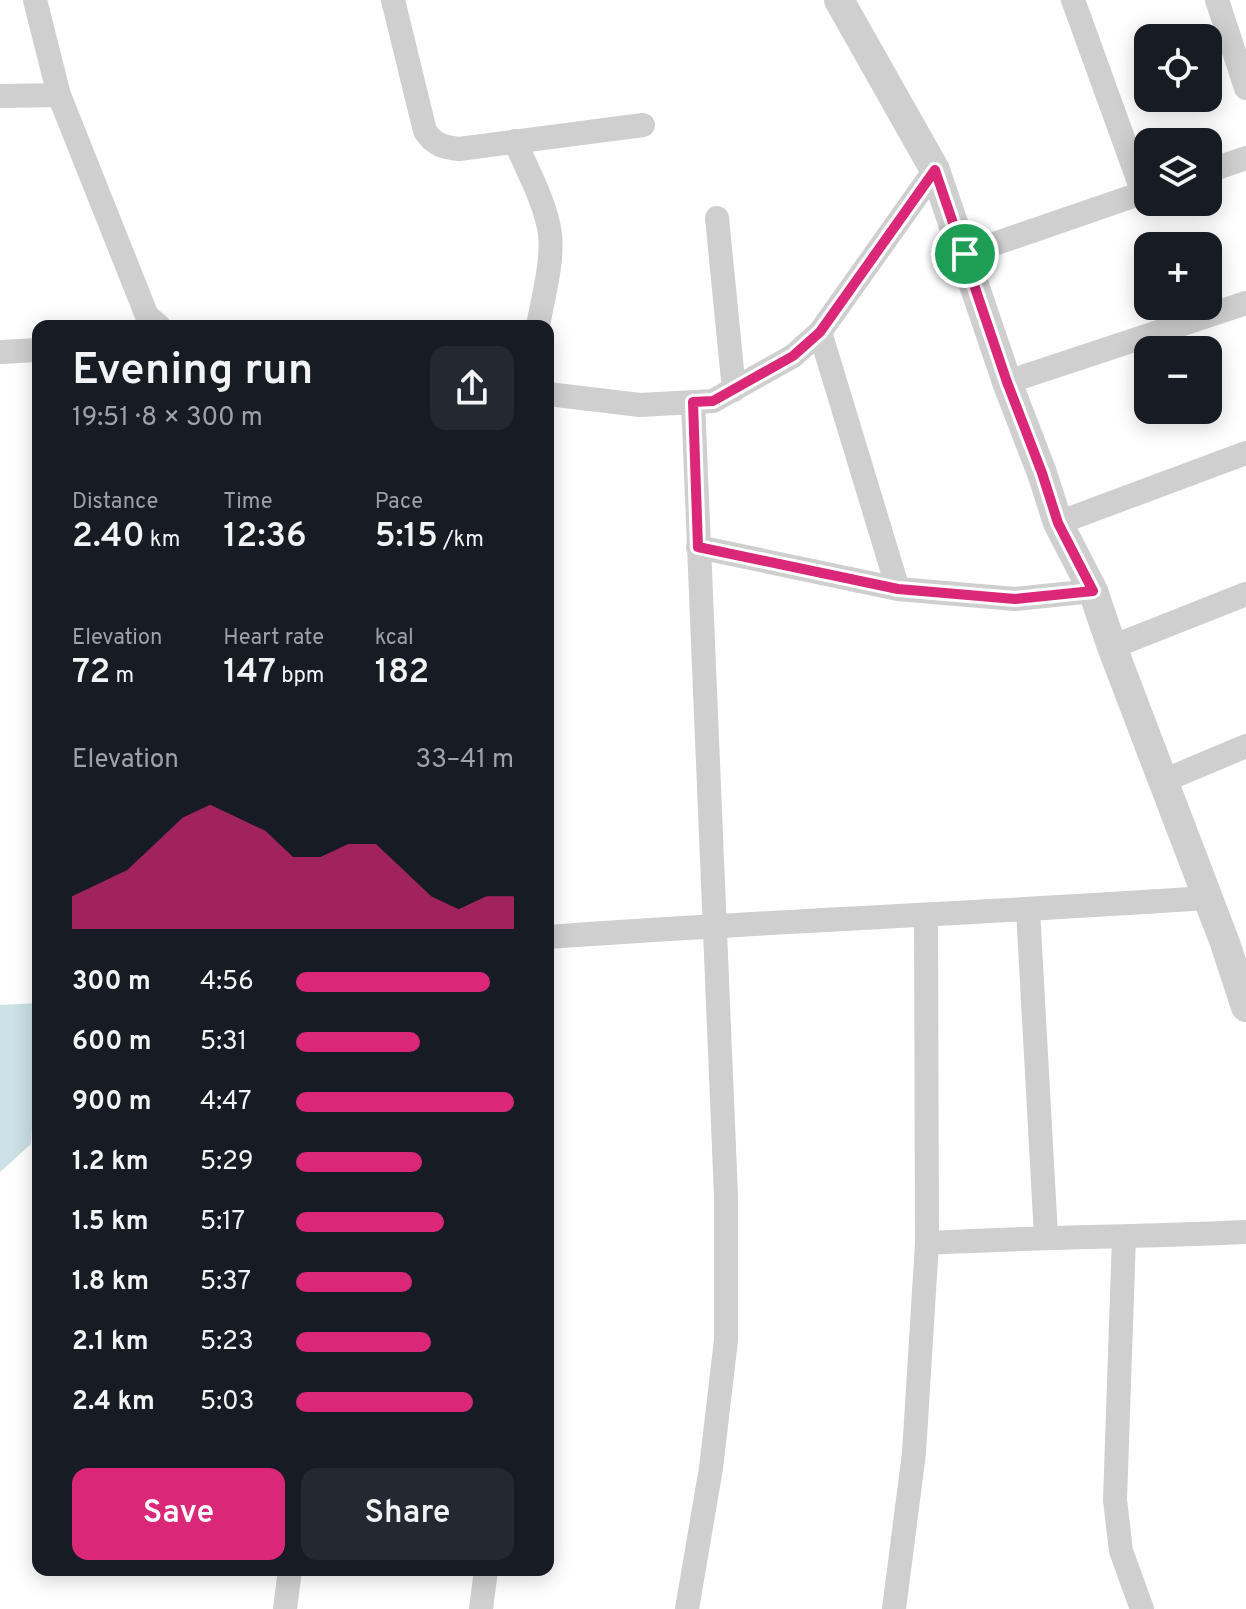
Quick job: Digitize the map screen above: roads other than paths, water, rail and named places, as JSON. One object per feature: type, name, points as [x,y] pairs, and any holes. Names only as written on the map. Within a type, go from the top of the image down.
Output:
[{"type":"street","points":[[35,0],[59,95],[147,316],[152,320]]},
{"type":"street","points":[[393,0],[425,131],[432,142],[459,149],[643,125]]},
{"type":"street","points":[[839,0],[935,170],[1058,523],[1093,591],[1246,1007]]},
{"type":"street","points":[[1073,0],[1134,160]]},
{"type":"street","points":[[1217,0],[1246,88]]},
{"type":"street","points":[[0,96],[59,95]]},
{"type":"street","points":[[515,141],[550,235],[548,270],[539,320]]},
{"type":"street","points":[[1222,166],[1246,158]]},
{"type":"street","points":[[554,395],[640,405],[713,401],[793,356],[820,332],[935,170]]},
{"type":"street","points":[[965,254],[1134,196]]},
{"type":"street","points":[[717,218],[734,390]]},
{"type":"street","points":[[1007,382],[1246,303]]},
{"type":"street","points":[[820,332],[898,589]]},
{"type":"street","points":[[0,352],[32,350]]},
{"type":"street","points":[[687,1609],[711,1468],[726,1340],[726,1196],[693,402]]},
{"type":"street","points":[[1058,523],[1246,453]]},
{"type":"street","points":[[698,547],[898,589],[1015,599],[1093,591]]},
{"type":"street","points":[[1112,647],[1246,594]]},
{"type":"street","points":[[1163,781],[1246,746]]},
{"type":"street","points":[[554,937],[1206,898]]},
{"type":"street","points":[[1028,910],[1046,1236]]},
{"type":"street","points":[[894,1609],[914,1453],[927,1243],[926,915]]},
{"type":"street","points":[[927,1243],[1046,1236],[1124,1237],[1246,1232]]},
{"type":"street","points":[[1124,1237],[1115,1500],[1121,1551],[1142,1609]]},
{"type":"street","points":[[285,1609],[289,1576]]},
{"type":"street","points":[[481,1609],[485,1576]]}]
